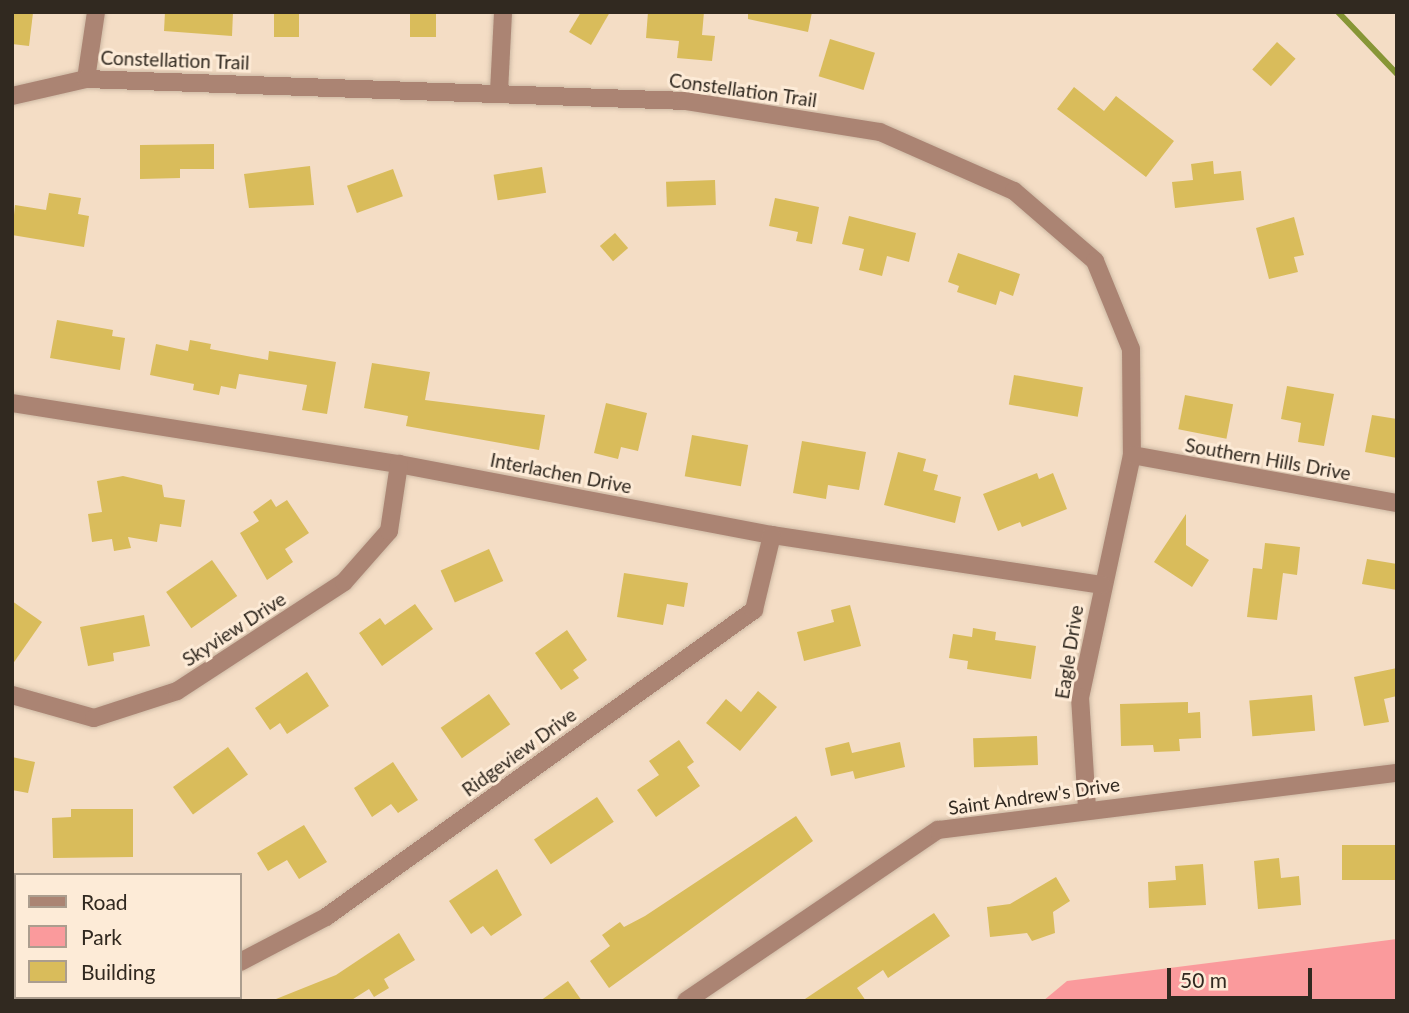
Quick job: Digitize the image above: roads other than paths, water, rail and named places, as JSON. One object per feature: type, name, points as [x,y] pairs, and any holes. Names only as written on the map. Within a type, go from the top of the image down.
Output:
[{"type":"street","points":[[86,79],[96,12]]},
{"type":"street","points":[[499,92],[503,12]]},
{"type":"street","name":"Constellation Trail","points":[[12,96],[86,79],[499,92],[686,101],[880,132],[1014,191],[1095,261],[1131,349],[1132,455],[1102,585]]},
{"type":"street","name":"Interlachen Drive","points":[[12,402],[399,464],[772,534],[1102,585]]},
{"type":"street","name":"Southern Hills Drive","points":[[1132,455],[1397,503]]},
{"type":"street","name":"Skyview Drive","points":[[12,695],[94,718],[177,691],[344,582],[389,531],[399,464]]},
{"type":"street","name":"Ridgeview Drive","points":[[242,961],[326,917],[754,610],[772,534]]},
{"type":"street","name":"Eagle Drive","points":[[1087,809],[1080,697],[1102,585]]},
{"type":"street","name":"Saint Andrew's Drive","points":[[686,1001],[938,830],[1087,809],[1397,773]]},
{"type":"waterway","points":[[1338,12],[1397,74]]}]
